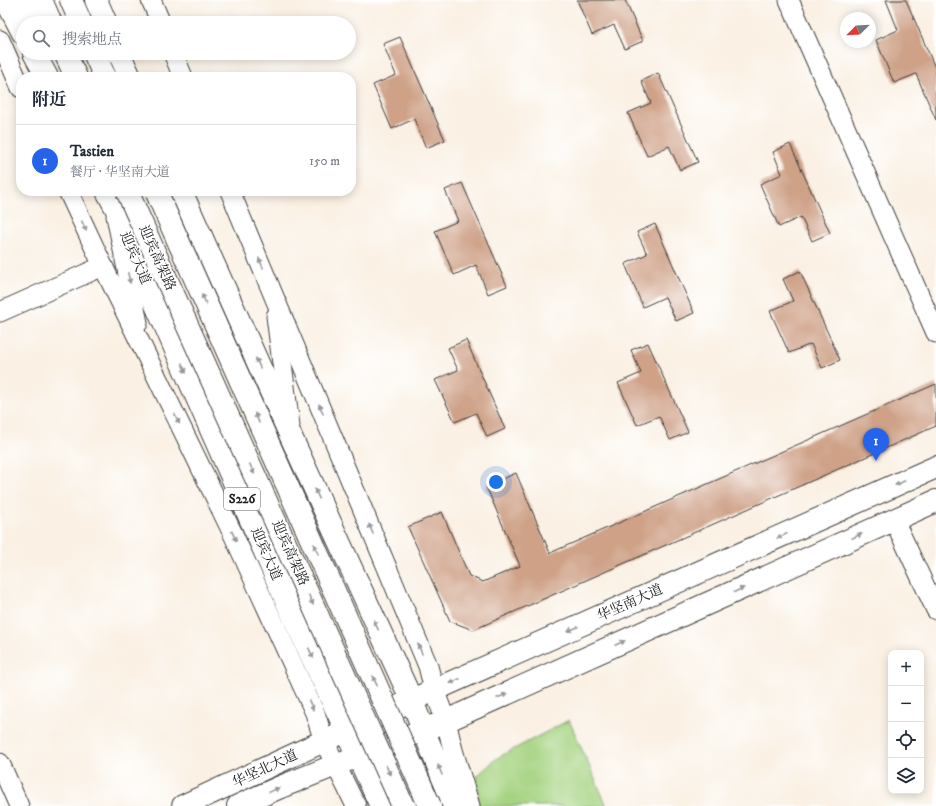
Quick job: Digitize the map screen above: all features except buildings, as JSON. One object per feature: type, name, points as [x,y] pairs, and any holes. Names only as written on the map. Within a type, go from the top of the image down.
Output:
[{"type":"main road","points":[[6,0],[16,19]]},
{"type":"main road","points":[[21,0],[28,16]]},
{"type":"main road","points":[[41,0],[48,16]]},
{"type":"main road","points":[[71,0],[78,16]]},
{"type":"main road","points":[[96,0],[103,16]]},
{"type":"main road","points":[[38,60],[44,72]]},
{"type":"main road","points":[[47,60],[53,72]]},
{"type":"main road","points":[[68,60],[74,72]]},
{"type":"main road","points":[[97,60],[103,72]]},
{"type":"main road","points":[[122,60],[128,72]]},
{"type":"main road","name":"迎宾大道","points":[[108,196],[346,732],[381,806]]},
{"type":"main road","points":[[109,196],[240,442]]},
{"type":"main road","name":"迎宾高架路","points":[[129,196],[403,806]]},
{"type":"main road","name":"迎宾高架路","points":[[158,196],[430,806]]},
{"type":"main road","points":[[183,196],[412,701],[454,806]]},
{"type":"main road","name":"华坚南大道","points":[[324,741],[434,690],[936,467]]},
{"type":"main road","points":[[336,765],[446,721],[936,501]]},
{"type":"main road","name":"华坚北大道","points":[[183,806],[324,741]]},
{"type":"main road","name":"华坚北大道","points":[[238,806],[336,765]]},
{"type":"street","points":[[151,0],[158,16]]},
{"type":"street","points":[[789,0],[936,332]]},
{"type":"street","points":[[0,40],[16,77]]},
{"type":"street","points":[[176,60],[181,72]]},
{"type":"street","points":[[70,196],[236,542],[314,713],[324,741],[356,806]]},
{"type":"street","points":[[232,196],[428,666],[434,690],[446,721],[470,806]]},
{"type":"street","points":[[115,212],[143,347]]},
{"type":"street","points":[[0,312],[103,266]]},
{"type":"street","points":[[273,291],[292,439]]},
{"type":"street","points":[[894,520],[936,610]]},
{"type":"street","points":[[0,763],[19,806]]},
{"type":"green space","points":[[569,720],[607,806],[479,806],[477,776],[497,758]]},
{"type":"place","name":"Tastien","points":[[876,461]]}]
